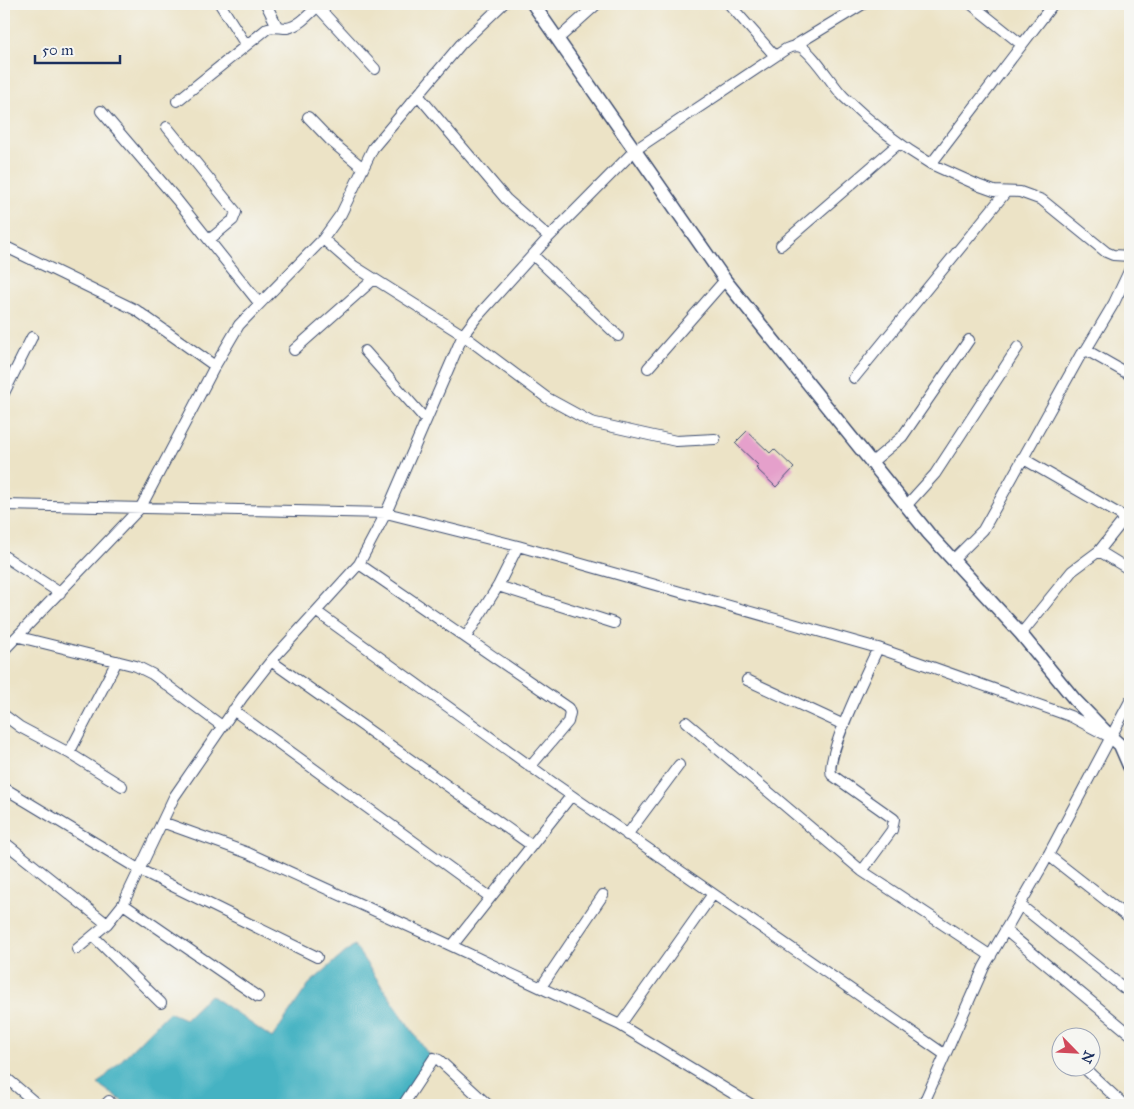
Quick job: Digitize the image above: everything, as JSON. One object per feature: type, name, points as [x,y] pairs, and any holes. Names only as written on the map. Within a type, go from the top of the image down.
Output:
[{"type":"street","points":[[220,4],[246,45]]},
{"type":"street","points":[[266,4],[277,26]]},
{"type":"street","points":[[4,650],[19,637],[141,507],[215,366],[240,325],[259,303],[323,239],[341,214],[373,148],[461,44],[503,4]]},
{"type":"street","points":[[533,4],[725,280],[906,506],[1021,634],[1075,700],[1110,736],[1125,748],[1130,768]]},
{"type":"street","points":[[558,40],[597,4]]},
{"type":"street","points":[[729,4],[775,56]]},
{"type":"street","points":[[77,949],[107,924],[123,904],[174,797],[233,710],[271,661],[359,564],[386,513],[463,335],[549,237],[635,150],[775,56],[794,46],[849,7],[863,4]]},
{"type":"street","points":[[971,4],[1021,44]]},
{"type":"street","points":[[931,164],[1053,4]]},
{"type":"street","points":[[178,101],[268,28],[277,26],[287,28],[296,24],[319,5],[375,69]]},
{"type":"street","points":[[794,46],[801,47],[843,96],[898,144],[931,164],[980,186],[1032,195],[1042,200],[1106,252],[1113,255],[1130,256]]},
{"type":"street","points":[[418,95],[506,198],[549,237]]},
{"type":"street","points":[[101,110],[259,303]]},
{"type":"street","points":[[308,117],[332,142],[363,168]]},
{"type":"street","points":[[167,127],[236,212],[233,220],[209,240]]},
{"type":"street","points":[[781,244],[898,144]]},
{"type":"street","points":[[854,378],[1006,192]]},
{"type":"street","points":[[323,239],[354,266],[463,335],[547,398],[591,422],[676,441],[715,439]]},
{"type":"street","points":[[4,246],[136,310],[215,366]]},
{"type":"street","points":[[533,255],[618,336]]},
{"type":"street","points":[[953,560],[983,530],[1081,354],[1086,350],[1114,303],[1130,268]]},
{"type":"street","points":[[294,350],[374,278]]},
{"type":"street","points":[[648,368],[725,280]]},
{"type":"street","points":[[4,393],[8,376],[32,337]]},
{"type":"street","points":[[872,463],[902,437],[969,340]]},
{"type":"street","points":[[906,506],[935,474],[1018,348]]},
{"type":"street","points":[[1086,350],[1130,375]]},
{"type":"street","points":[[365,352],[426,420]]},
{"type":"street","points":[[1021,634],[1072,571],[1099,552],[1128,514],[1022,458]]},
{"type":"street","points":[[4,505],[386,513],[518,546],[878,648],[1070,716],[1110,736]]},
{"type":"street","points":[[466,637],[498,586],[518,546]]},
{"type":"street","points":[[1099,552],[1130,570]]},
{"type":"street","points":[[4,556],[60,593]]},
{"type":"street","points":[[359,564],[568,708],[570,713],[568,722],[530,767]]},
{"type":"street","points":[[498,586],[614,622]]},
{"type":"street","points":[[317,612],[571,796],[944,1054]]},
{"type":"street","points":[[19,637],[136,666],[152,674],[222,726]]},
{"type":"street","points":[[862,870],[892,830],[894,818],[829,772],[831,758],[844,725],[878,648]]},
{"type":"street","points":[[69,753],[117,661]]},
{"type":"street","points":[[271,661],[531,845]]},
{"type":"street","points":[[748,680],[844,725]]},
{"type":"street","points":[[922,1105],[991,956],[1130,701]]},
{"type":"street","points":[[233,710],[490,896]]},
{"type":"street","points":[[4,715],[20,727],[69,753],[122,786]]},
{"type":"street","points":[[686,722],[862,870],[991,956]]},
{"type":"street","points":[[627,835],[679,765]]},
{"type":"street","points":[[4,788],[140,870],[317,957]]},
{"type":"street","points":[[452,946],[571,796]]},
{"type":"street","points":[[162,822],[248,853],[620,1024],[752,1105]]},
{"type":"street","points":[[4,842],[107,924]]},
{"type":"street","points":[[1048,854],[1130,919]]},
{"type":"street","points":[[620,1024],[713,894]]},
{"type":"street","points":[[541,987],[603,895]]},
{"type":"street","points":[[123,904],[258,997]]},
{"type":"street","points":[[1020,905],[1130,992]]},
{"type":"street","points":[[1005,930],[1130,1034]]},
{"type":"street","points":[[93,936],[161,1003]]},
{"type":"street","points":[[403,1105],[434,1058],[439,1060],[488,1105]]},
{"type":"street","points":[[4,1076],[34,1104]]},
{"type":"street","points":[[1093,1076],[1124,1105]]},
{"type":"water","points":[[354,945],[430,1057],[398,1105],[128,1105],[98,1084],[169,1012],[185,1019],[210,995],[272,1038],[309,984]]},
{"type":"building","points":[[747,431],[770,453],[774,449],[794,468],[776,487],[756,468],[759,466],[735,443]]}]
